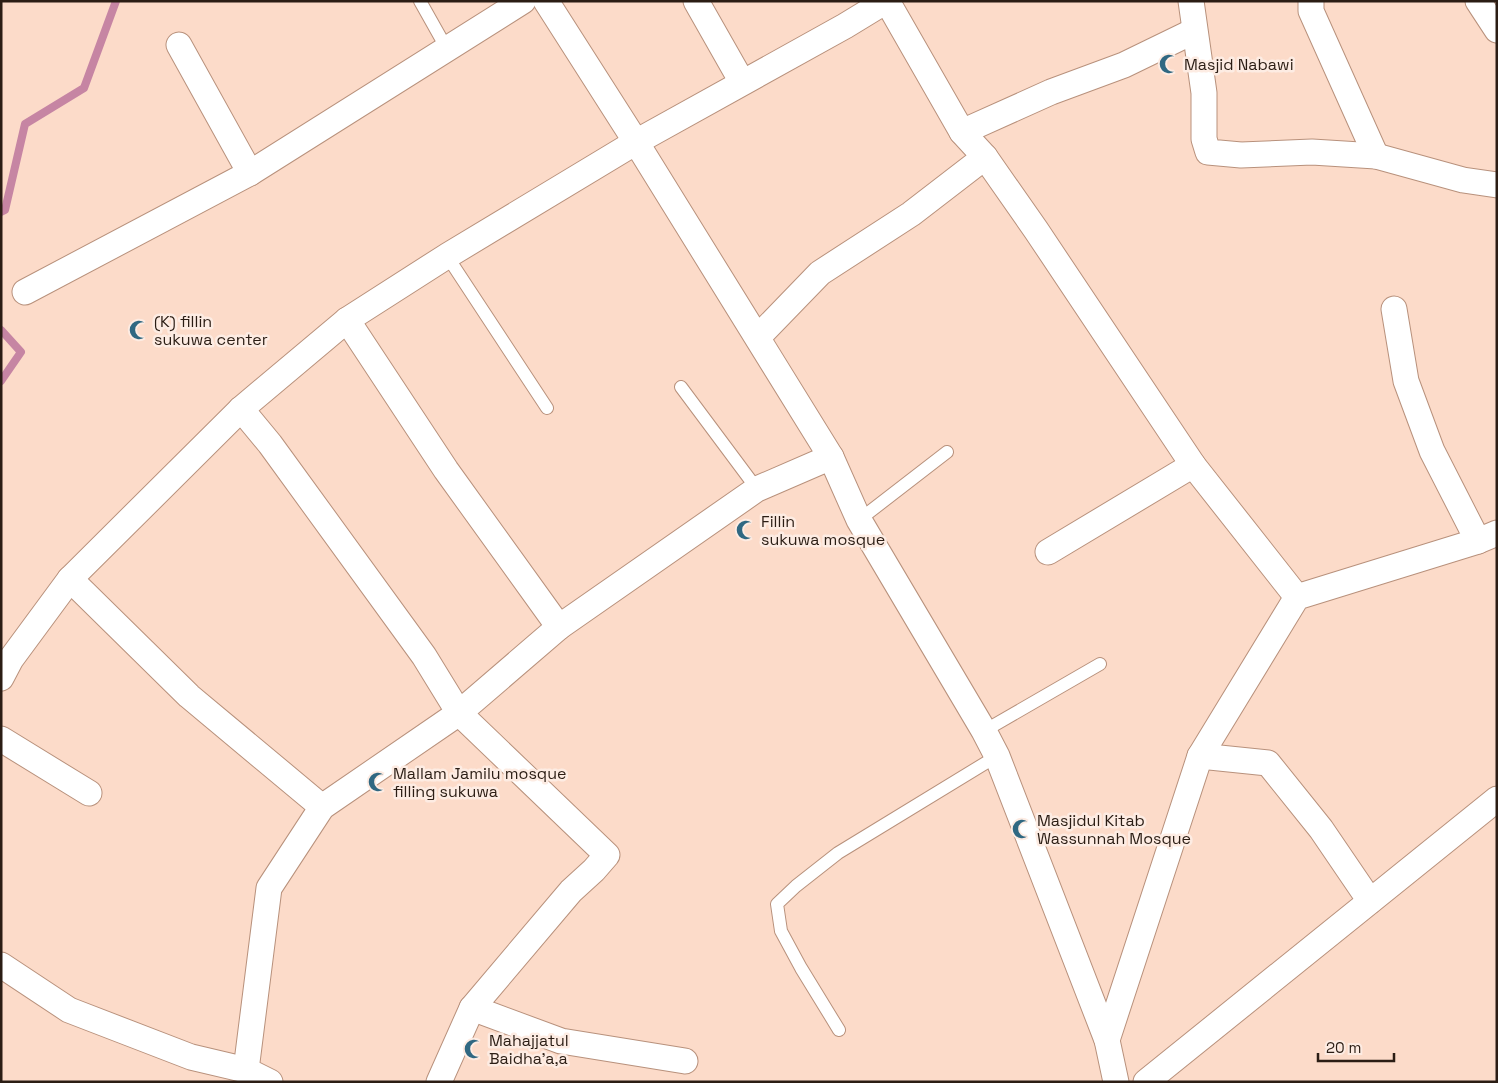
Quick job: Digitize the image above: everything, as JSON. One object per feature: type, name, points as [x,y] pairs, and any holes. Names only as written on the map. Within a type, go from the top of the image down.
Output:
[{"type":"street","points":[[25,292],[250,172],[523,1]]},
{"type":"street","points":[[546,1],[831,456],[859,520],[984,731],[997,756],[1107,1040],[1116,1082]]},
{"type":"street","points":[[696,1],[742,82]]},
{"type":"street","points":[[5,664],[70,580],[242,409],[347,320],[447,256],[636,142],[845,26],[886,1],[962,132],[984,158],[1036,230],[1194,465],[1297,597]]},
{"type":"street","points":[[1191,1],[1204,92],[1204,139],[1208,152],[1241,154],[1312,152],[1376,156],[1463,180],[1497,185]]},
{"type":"street","points":[[1312,1],[1311,11],[1376,156]]},
{"type":"street","points":[[1478,1],[1497,30]]},
{"type":"street","points":[[962,132],[1051,92],[1124,65],[1194,31]]},
{"type":"street","points":[[180,45],[250,172]]},
{"type":"street","points":[[758,337],[820,273],[912,214],[984,158]]},
{"type":"street","points":[[1107,1040],[1200,756],[1297,597],[1488,537],[1432,452],[1406,381],[1394,309]]},
{"type":"street","points":[[347,320],[446,470],[559,628]]},
{"type":"street","points":[[242,409],[270,444],[424,656],[458,713],[607,855],[594,870],[570,891],[472,1008],[439,1082]]},
{"type":"street","points":[[246,1070],[269,888],[322,807],[458,713],[559,628],[757,489],[831,456]]},
{"type":"street","points":[[1048,552],[1194,465]]},
{"type":"street","points":[[70,580],[189,696],[322,807]]},
{"type":"street","points":[[1,739],[89,793]]},
{"type":"street","points":[[1200,756],[1268,763],[1321,829],[1370,901]]},
{"type":"street","points":[[1146,1082],[1497,799]]},
{"type":"street","points":[[1,965],[69,1010],[192,1057],[246,1070],[270,1082]]},
{"type":"street","points":[[472,1008],[561,1041],[685,1061]]},
{"type":"lane","points":[[420,1],[447,49]]},
{"type":"lane","points":[[447,256],[547,408]]},
{"type":"lane","points":[[681,387],[757,489]]},
{"type":"lane","points":[[859,520],[947,452]]},
{"type":"lane","points":[[984,731],[1100,664]]},
{"type":"lane","points":[[839,1030],[781,931],[777,904],[796,886],[838,854],[997,756]]},
{"type":"waterway","points":[[1,212],[5,210],[25,124],[84,88],[116,1]]},
{"type":"waterway","points":[[1,330],[21,352],[1,381]]},
{"type":"place","name":"Masjid Nabawi","points":[[1169,64]]},
{"type":"place","name":"(K) fillin sukuwa center","points":[[139,330]]},
{"type":"place","name":"Fillin sukuwa mosque","points":[[746,530]]},
{"type":"place","name":"Mallam Jamilu mosque filling sukuwa","points":[[378,782]]},
{"type":"place","name":"Masjidul Kitab Wassunnah Mosque","points":[[1022,829]]},
{"type":"place","name":"Mahajjatul Baidha'a,a","points":[[474,1049]]}]
